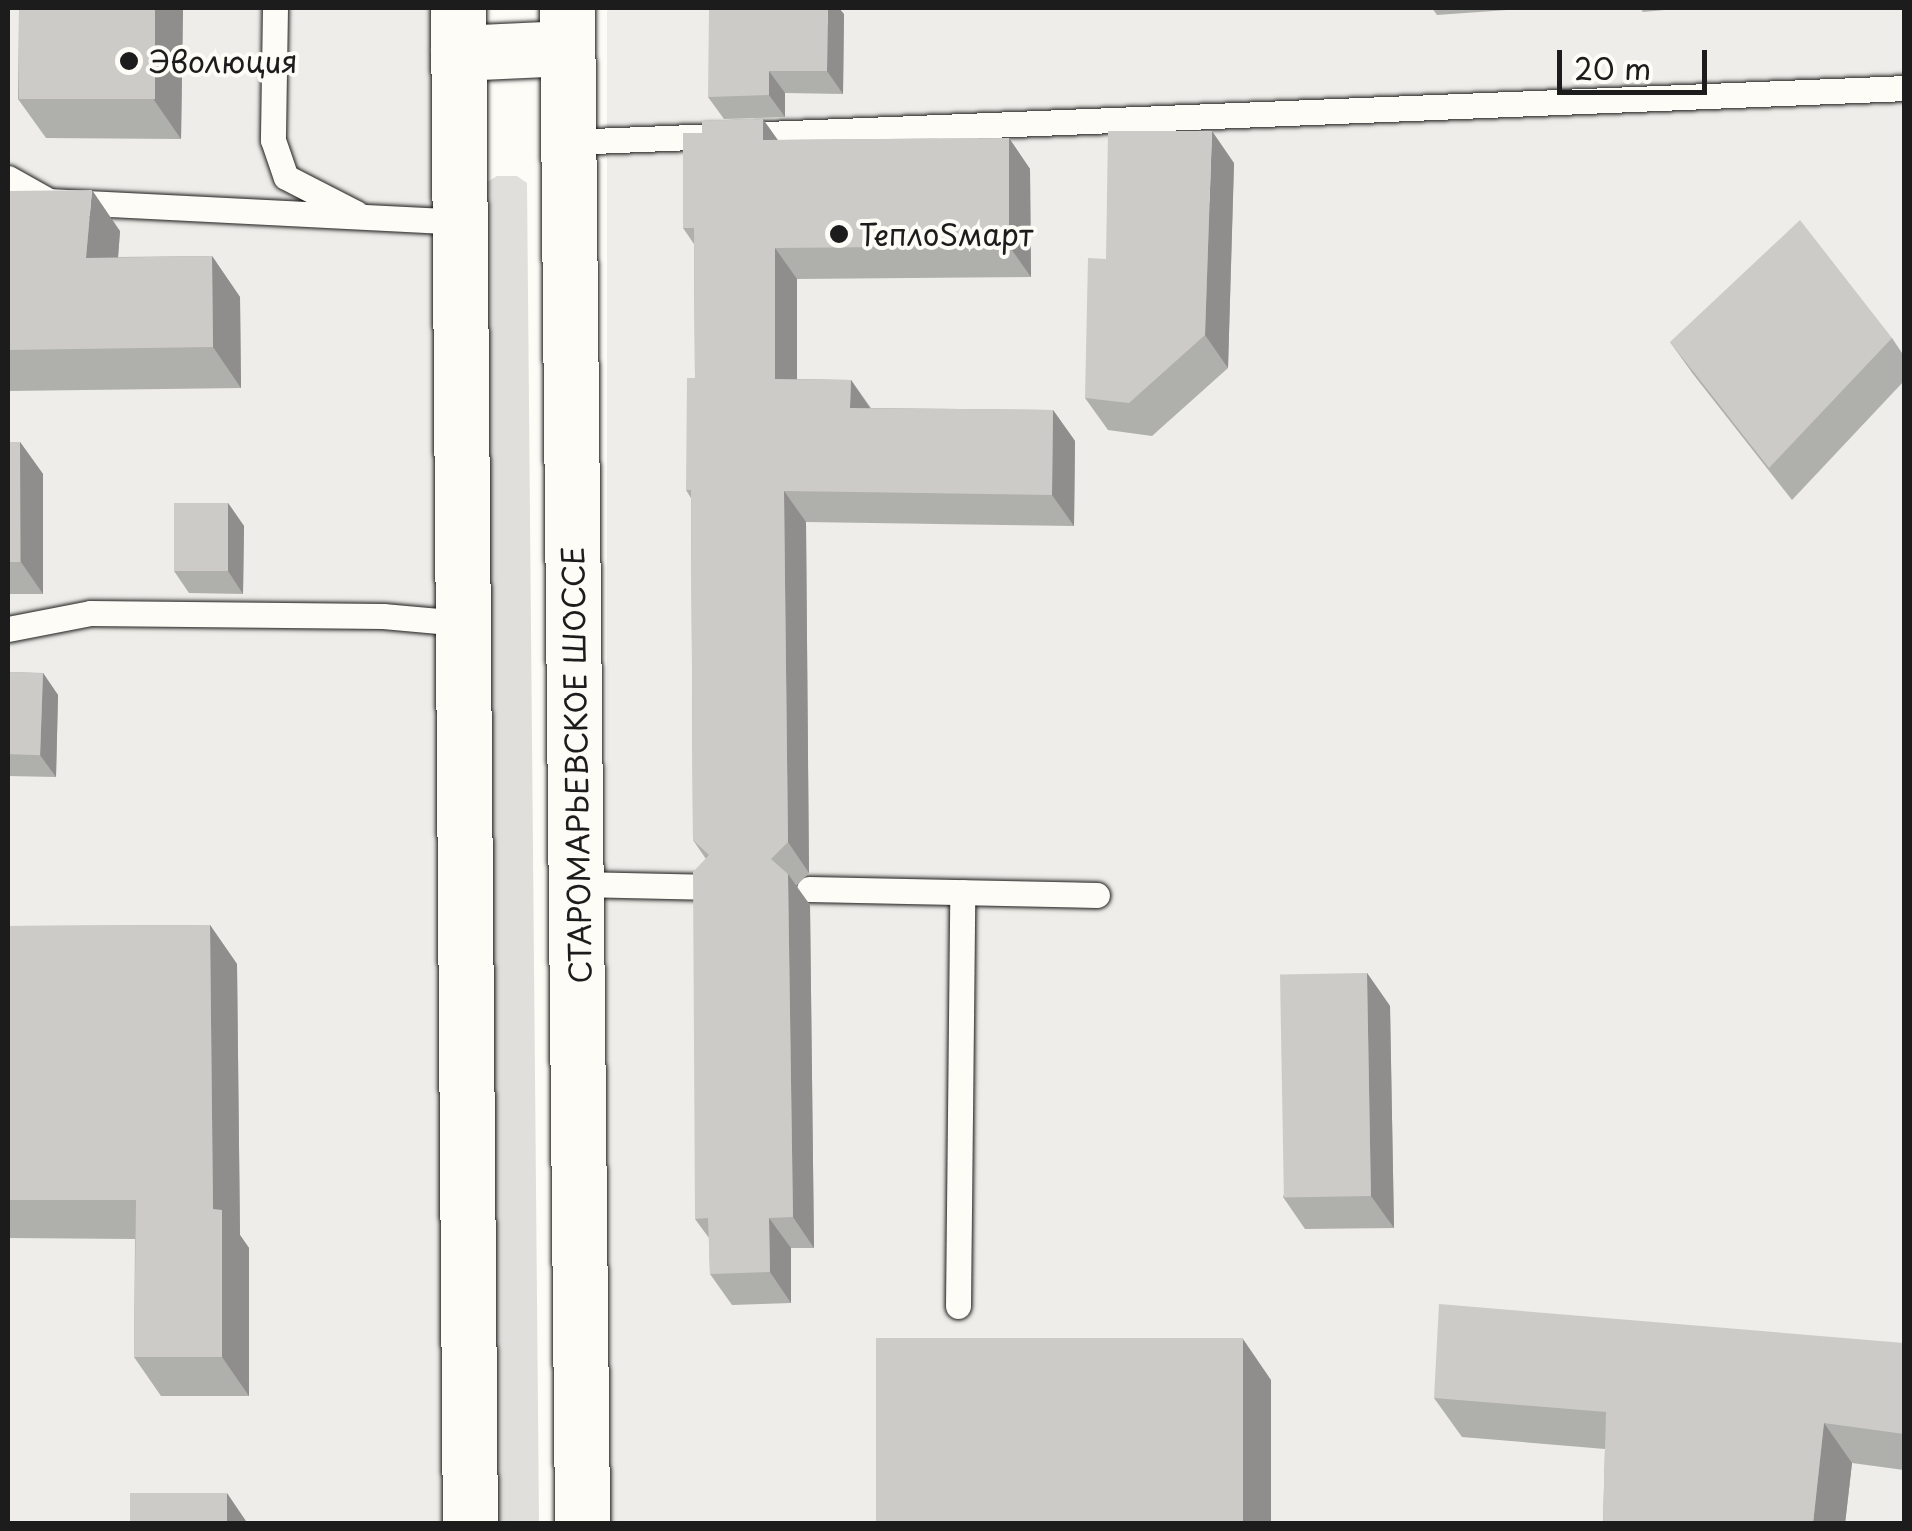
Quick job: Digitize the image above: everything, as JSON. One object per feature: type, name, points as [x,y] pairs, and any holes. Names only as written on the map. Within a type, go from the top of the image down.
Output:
[{"type":"main road","points":[[470,1524],[458,30],[567,28]]},
{"type":"main road","name":"СТАРОМАРЬЕВСКОЕ ШОССЕ","points":[[567,28],[582,1524]]},
{"type":"lane","points":[[275,8],[273,140],[286,177],[375,220]]},
{"type":"lane","points":[[568,142],[1904,88]]},
{"type":"lane","points":[[8,178],[48,201],[457,222]]},
{"type":"lane","points":[[8,629],[90,613],[382,616],[461,623]]},
{"type":"lane","points":[[578,884],[714,887]]},
{"type":"lane","points":[[809,889],[1097,895]]},
{"type":"lane","points":[[958,1306],[962,892]]},
{"type":"shaded area","points":[[8,8],[442,8],[442,1524],[8,1524]]},
{"type":"shaded area","points":[[607,8],[1904,8],[1904,1523],[607,1523]]},
{"type":"shaded area","points":[[497,176],[517,176],[527,183],[539,1524],[496,1523],[487,182]]},
{"type":"building","points":[[19,8],[155,8],[155,99],[19,99]]},
{"type":"building","points":[[709,8],[828,8],[827,71],[769,71],[769,95],[708,97]]},
{"type":"building","points":[[763,119],[763,140],[1009,138],[1009,246],[775,248],[775,379],[851,380],[850,408],[1053,410],[1052,495],[784,491],[788,842],[771,859],[788,874],[793,1217],[769,1218],[770,1272],[710,1274],[708,1218],[695,1219],[693,872],[709,855],[693,840],[691,490],[686,490],[687,378],[695,378],[694,228],[683,228],[683,133],[702,133],[702,121]]},
{"type":"building","points":[[1108,131],[1212,131],[1205,335],[1129,403],[1085,398],[1088,258],[1106,259]]},
{"type":"building","points":[[92,190],[86,258],[212,256],[213,347],[8,350],[8,191]]},
{"type":"building","points":[[1800,220],[1892,338],[1769,468],[1670,342]]},
{"type":"building","points":[[8,442],[20,442],[20,562],[8,562]]},
{"type":"building","points":[[174,503],[228,503],[228,571],[174,571]]},
{"type":"building","points":[[8,672],[43,673],[40,755],[8,754]]},
{"type":"building","points":[[210,925],[213,1209],[222,1210],[222,1357],[134,1357],[136,1200],[8,1200],[8,926]]},
{"type":"building","points":[[1367,973],[1371,1196],[1284,1197],[1280,975]]},
{"type":"building","points":[[1439,1304],[1904,1343],[1904,1434],[1824,1423],[1813,1524],[1603,1524],[1606,1412],[1434,1398]]},
{"type":"building","points":[[876,1338],[1243,1338],[1243,1524],[876,1524]]},
{"type":"building","points":[[130,1493],[227,1493],[227,1524],[130,1524]]},
{"type":"place","name":"Эволюция","points":[[129,61]]},
{"type":"place","name":"ТеплоSмарт","points":[[839,234]]}]
